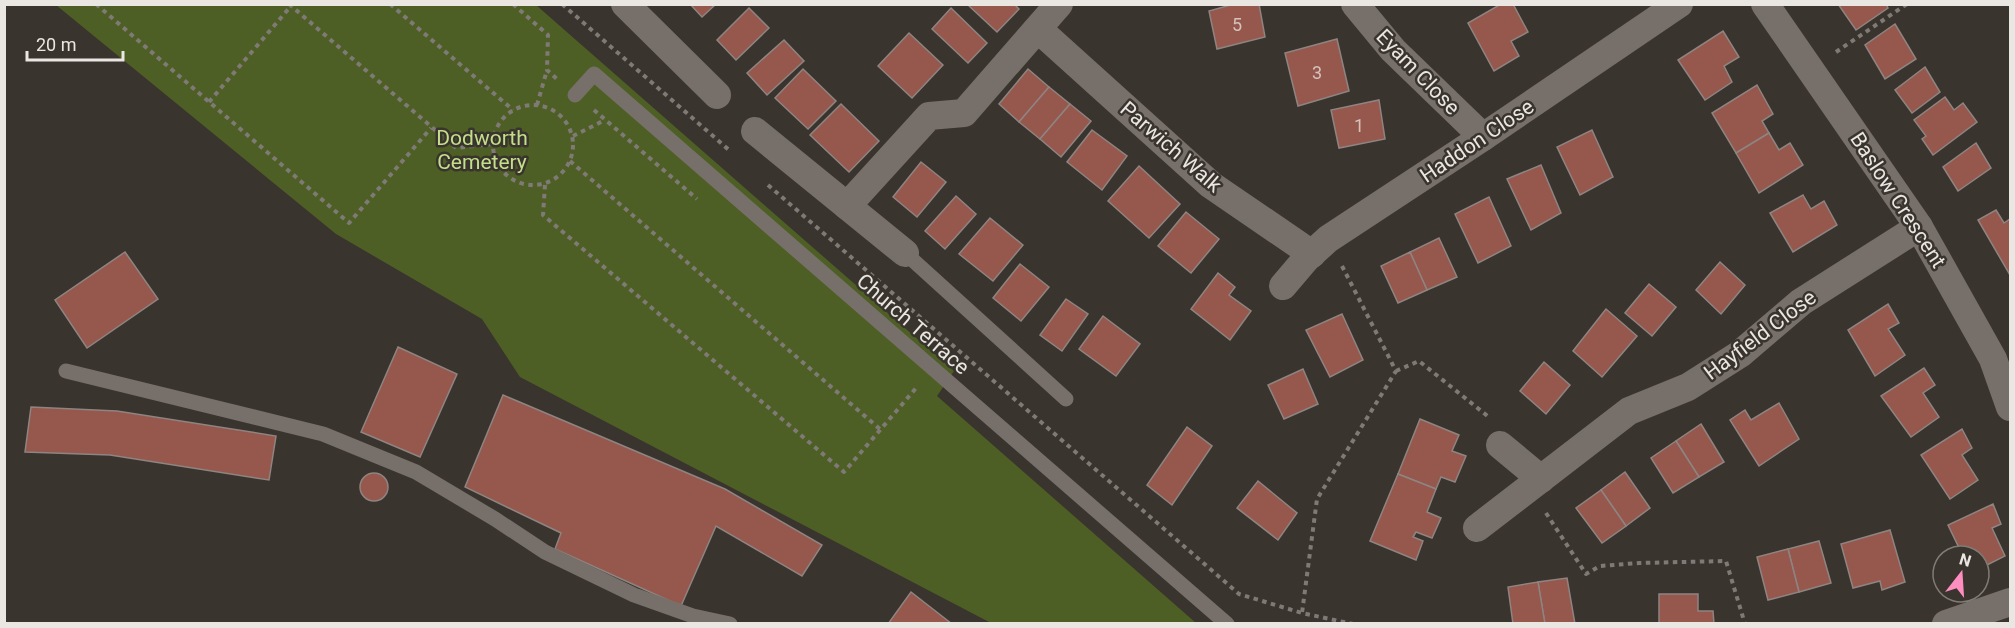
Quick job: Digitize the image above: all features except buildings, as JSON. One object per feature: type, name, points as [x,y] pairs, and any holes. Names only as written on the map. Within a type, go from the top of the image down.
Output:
[{"type":"street","points":[[847,206],[929,116],[964,113],[1059,4]]},
{"type":"street","name":"Eyam Close","points":[[1355,4],[1394,50],[1483,138]]},
{"type":"street","name":"Haddon Close","points":[[1283,286],[1320,246],[1679,4]]},
{"type":"street","name":"Baslow Crescent","points":[[1765,4],[1919,227],[2002,354],[2010,407]]},
{"type":"street","points":[[630,6],[717,94]]},
{"type":"street","name":"Parwich Walk","points":[[1038,29],[1211,185],[1320,246]]},
{"type":"street","points":[[755,131],[905,253]]},
{"type":"street","name":"Hayfield Close","points":[[1477,528],[1629,411],[1688,387],[1740,354],[1801,302],[1919,227]]},
{"type":"street","points":[[1500,445],[1535,483]]},
{"type":"street","points":[[1946,624],[2010,602]]},
{"type":"lane","name":"Church Terrace","points":[[575,94],[594,74],[1227,624]]},
{"type":"lane","points":[[905,253],[1065,399]]},
{"type":"lane","points":[[66,371],[323,434],[416,472],[545,552],[633,595],[693,616],[730,624]]},
{"type":"path","points":[[96,4],[349,223],[431,128]]},
{"type":"path","points":[[390,4],[513,110]]},
{"type":"path","points":[[513,4],[548,35],[547,70],[537,105]]},
{"type":"path","points":[[562,4],[731,152]]},
{"type":"path","points":[[1810,70],[1907,4]]},
{"type":"path","points":[[209,102],[290,5],[456,148],[492,144]]},
{"type":"path","points":[[547,70],[703,204]]},
{"type":"path","points":[[525,105],[549,108],[560,115],[568,125],[573,136],[573,149],[570,161],[555,179],[532,186],[519,183],[499,168],[492,144],[495,131],[502,119],[513,110],[525,105]]},
{"type":"path","points":[[573,136],[604,120]]},
{"type":"path","points":[[570,161],[881,430]]},
{"type":"path","points":[[766,183],[1239,594],[1302,613],[1353,624]]},
{"type":"path","points":[[544,184],[543,215],[844,472],[917,387],[908,380]]},
{"type":"path","points":[[1320,246],[1396,371]]},
{"type":"path","points":[[1302,613],[1317,499],[1396,371],[1419,361],[1496,422],[1500,445]]},
{"type":"path","points":[[1535,483],[1586,574],[1600,566],[1726,561],[1744,624]]},
{"type":"green space","name":"Dodworth Cemetery","points":[[56,5],[536,5],[954,371],[937,396],[1196,623],[991,623],[520,377],[482,319],[336,234]]}]
